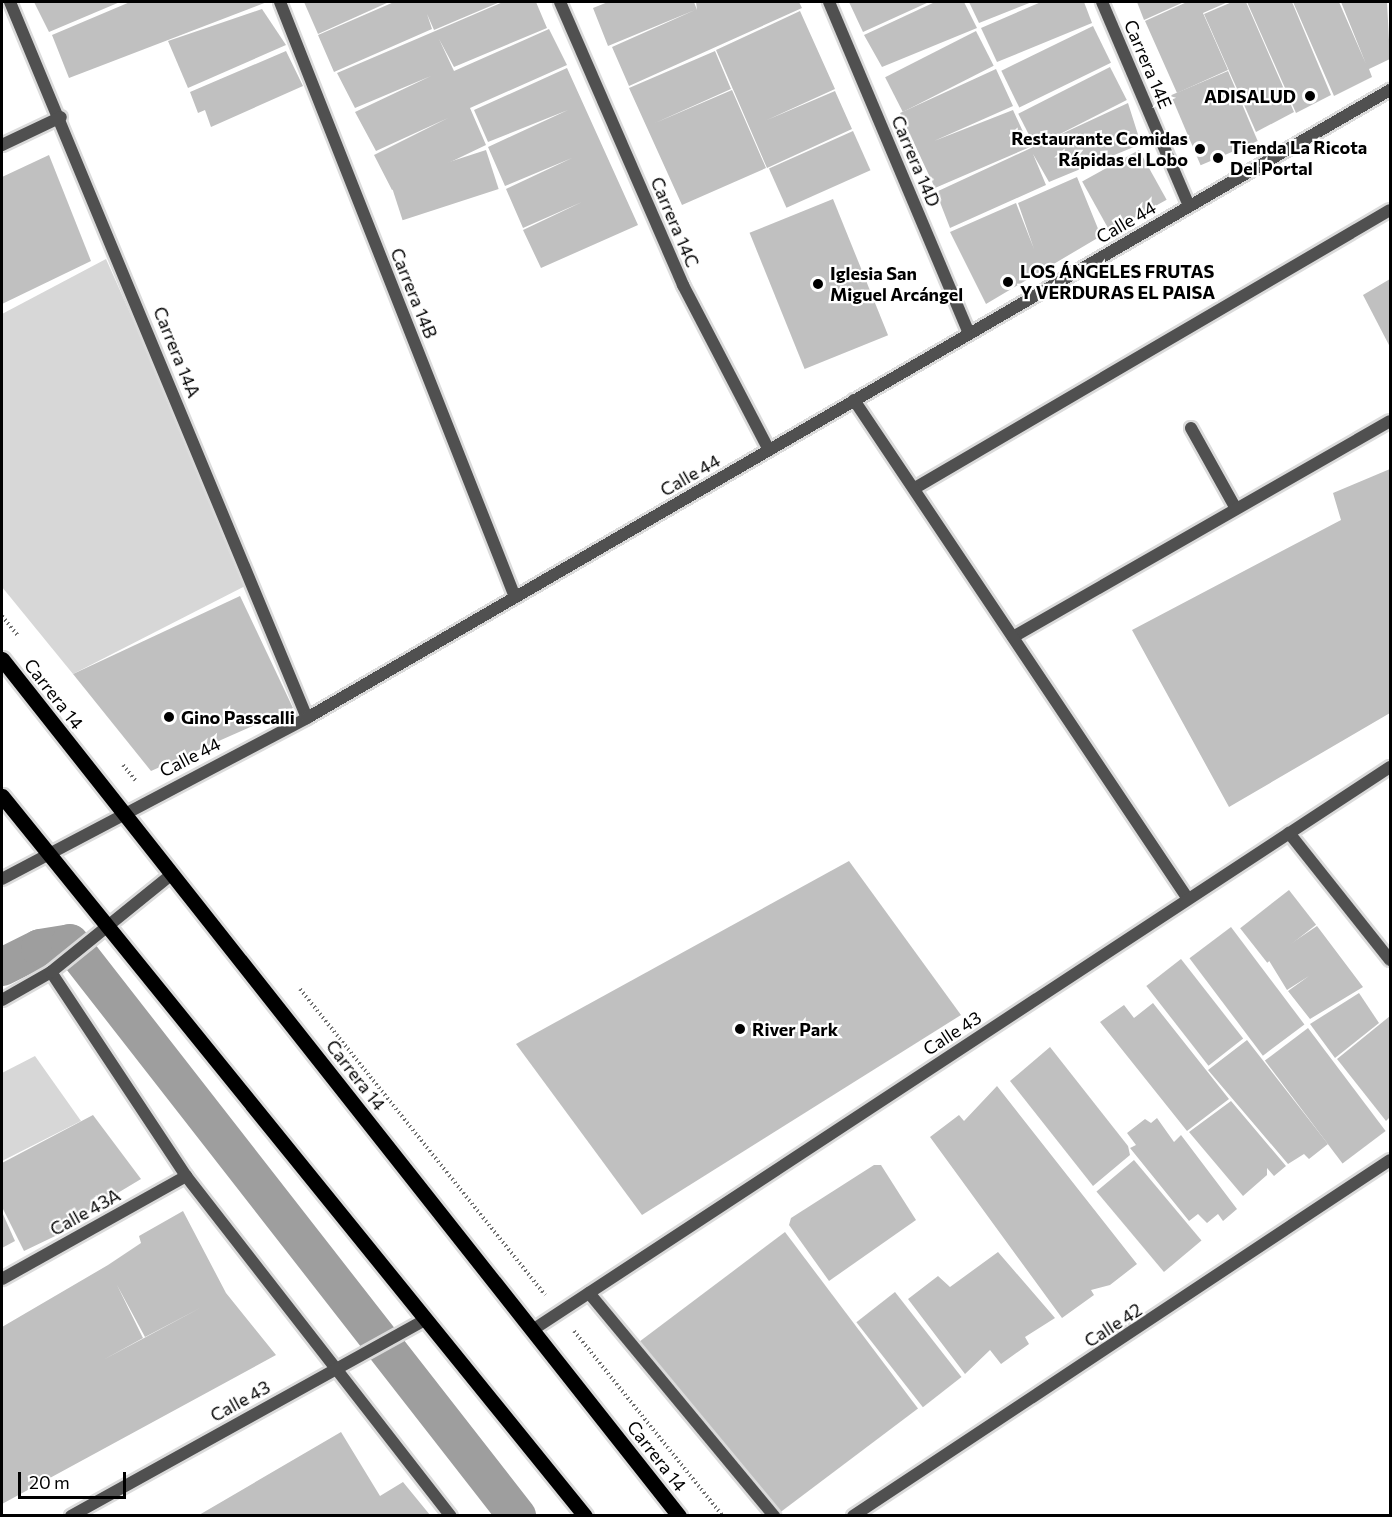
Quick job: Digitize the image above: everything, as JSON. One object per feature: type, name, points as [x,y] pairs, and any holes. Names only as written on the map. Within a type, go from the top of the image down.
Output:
[{"type":"main road","name":"Carrera 14","points":[[2,660],[679,1515]]},
{"type":"main road","points":[[2,796],[585,1515]]},
{"type":"street","name":"Carrera 14A","points":[[10,2],[61,117],[307,718]]},
{"type":"street","name":"Carrera 14B","points":[[280,2],[515,597]]},
{"type":"street","name":"Carrera 14C","points":[[560,2],[682,285],[769,450]]},
{"type":"street","name":"Carrera 14D","points":[[829,2],[969,334]]},
{"type":"street","name":"Carrera 14E","points":[[1102,2],[1189,206]]},
{"type":"street","name":"Calle 44","points":[[2,879],[149,797],[307,718],[1390,90]]},
{"type":"street","points":[[2,145],[61,117]]},
{"type":"street","points":[[915,488],[1390,210]]},
{"type":"street","points":[[854,400],[1188,899]]},
{"type":"street","points":[[1014,637],[1235,507],[1390,421]]},
{"type":"street","points":[[1191,428],[1235,507]]},
{"type":"street","name":"Calle 43","points":[[534,1329],[1390,767]]},
{"type":"street","points":[[1288,832],[1390,960]]},
{"type":"street","points":[[2,1000],[51,972],[172,874]]},
{"type":"street","points":[[51,972],[186,1176],[451,1515]]},
{"type":"street","name":"Calle 42","points":[[853,1515],[1390,1160]]},
{"type":"street","name":"Calle 43A","points":[[2,1278],[186,1176]]},
{"type":"street","points":[[589,1293],[774,1515]]},
{"type":"street","name":"Calle 43","points":[[71,1515],[426,1319]]},
{"type":"path","points":[[2,616],[24,643]]},
{"type":"path","points":[[120,761],[149,797]]},
{"type":"path","points":[[292,980],[723,1515]]},
{"type":"shaded area","points":[[106,259],[251,583],[73,674],[2,587],[2,314]]},
{"type":"shaded area","points":[[35,1056],[81,1121],[2,1161],[2,1073]]},
{"type":"building","points":[[34,2],[120,2],[49,32]]},
{"type":"building","points":[[130,2],[267,2],[69,78],[52,35]]},
{"type":"building","points":[[304,2],[389,2],[318,34]]},
{"type":"building","points":[[394,2],[500,2],[434,30],[427,14],[432,29],[334,72],[318,35]]},
{"type":"building","points":[[503,2],[536,2],[547,28],[454,67],[439,39],[454,71],[549,29],[567,65],[470,108],[486,145],[392,190],[374,155],[448,118],[376,151],[355,112],[431,76],[355,108],[337,73]]},
{"type":"building","points":[[608,2],[694,2],[697,10],[696,2],[799,2],[802,8],[629,86],[612,47],[695,10],[608,46],[593,8]]},
{"type":"building","points":[[849,2],[929,2],[863,32]]},
{"type":"building","points":[[935,2],[964,2],[977,28],[882,67],[864,35]]},
{"type":"building","points":[[969,2],[1032,2],[979,23]]},
{"type":"building","points":[[1041,2],[1084,2],[1092,23],[997,62],[981,28]]},
{"type":"building","points":[[1137,2],[1184,2],[1144,20]]},
{"type":"building","points":[[1187,2],[1228,2],[1203,13],[1228,70],[1177,93],[1145,21]]},
{"type":"building","points":[[1232,2],[1246,2],[1294,112],[1256,132],[1204,14]]},
{"type":"building","points":[[1247,2],[1292,2],[1331,95],[1296,113]]},
{"type":"building","points":[[1293,2],[1339,2],[1366,64],[1341,2],[1387,2],[1390,59],[1369,69],[1372,77],[1334,96]]},
{"type":"building","points":[[262,9],[286,45],[188,88],[168,41]]},
{"type":"building","points":[[800,11],[835,89],[767,120],[835,91],[852,129],[767,168],[716,50]]},
{"type":"building","points":[[1093,26],[1111,63],[1019,108],[1001,71]]},
{"type":"building","points":[[976,31],[994,66],[903,112],[885,77]]},
{"type":"building","points":[[286,51],[303,86],[211,127],[205,110],[198,113],[190,92]]},
{"type":"building","points":[[715,51],[731,89],[655,123],[732,90],[766,168],[682,205],[629,88]]},
{"type":"building","points":[[1110,67],[1127,100],[1035,147],[1018,114]]},
{"type":"building","points":[[567,68],[638,225],[541,268],[523,230],[582,202],[523,228],[506,189],[572,158],[505,186],[488,147],[568,110],[488,142],[474,110]]},
{"type":"building","points":[[996,69],[1013,106],[934,141],[1013,110],[1030,147],[935,188],[900,113]]},
{"type":"building","points":[[1228,71],[1258,141],[1201,165],[1171,95]]},
{"type":"building","points":[[1128,103],[1141,144],[1049,182],[1033,154],[1046,185],[950,228],[936,192]]},
{"type":"building","points":[[853,131],[870,170],[786,208],[769,168]]},
{"type":"building","points":[[486,150],[499,189],[403,220],[390,181]]},
{"type":"building","points":[[1139,150],[1167,200],[1110,231],[1082,182]]},
{"type":"building","points":[[49,155],[91,261],[2,304],[2,177]]},
{"type":"building","points":[[1077,177],[1101,236],[986,304],[950,232],[1016,203],[1034,249],[1018,203]]},
{"type":"building","name":"Iglesia San Miguel Arcángel","points":[[833,199],[888,335],[805,369],[750,233]]},
{"type":"building","points":[[1390,279],[1390,347],[1363,295]]},
{"type":"building","points":[[1390,469],[1390,713],[1229,807],[1132,630],[1341,520],[1333,493]]},
{"type":"building","points":[[240,596],[293,708],[151,771],[73,674]]},
{"type":"building","name":"River Park","points":[[849,861],[961,1015],[642,1215],[516,1044]]},
{"type":"building","points":[[1289,890],[1316,925],[1267,963],[1240,928]]},
{"type":"building","points":[[1317,926],[1363,987],[1310,1019],[1288,991],[1309,976],[1287,990],[1268,959]]},
{"type":"building","points":[[1231,927],[1304,1024],[1263,1056],[1189,958]]},
{"type":"building","points":[[1181,959],[1243,1039],[1209,1066],[1146,986]]},
{"type":"building","points":[[1359,993],[1379,1023],[1335,1058],[1310,1024]]},
{"type":"building","points":[[1153,1003],[1229,1099],[1187,1131],[1100,1022],[1124,1005],[1134,1018]]},
{"type":"building","points":[[1390,1016],[1390,1117],[1386,1121],[1337,1059]]},
{"type":"building","points":[[1308,1028],[1386,1131],[1343,1164],[1265,1060]]},
{"type":"building","points":[[1247,1040],[1328,1144],[1309,1159],[1304,1154],[1288,1164],[1208,1070]]},
{"type":"building","points":[[1050,1047],[1128,1146],[1130,1155],[1093,1186],[1010,1081]]},
{"type":"building","points":[[997,1086],[1137,1264],[1110,1285],[1091,1290],[1094,1295],[1062,1318],[930,1137],[959,1115],[964,1121]]},
{"type":"building","points":[[1231,1101],[1286,1166],[1274,1176],[1267,1168],[1267,1175],[1243,1196],[1189,1132]]},
{"type":"building","points":[[93,1115],[141,1179],[71,1221],[74,1227],[24,1251],[2,1207],[2,1163]]},
{"type":"building","points":[[1157,1118],[1174,1142],[1181,1135],[1237,1209],[1223,1221],[1218,1214],[1207,1223],[1198,1214],[1189,1221],[1130,1148],[1136,1145],[1127,1133],[1145,1119],[1151,1123]]},
{"type":"building","points":[[1134,1160],[1201,1240],[1164,1272],[1096,1191]]},
{"type":"building","points":[[874,1165],[881,1165],[916,1220],[829,1281],[789,1225],[791,1218]]},
{"type":"building","points":[[183,1211],[226,1293],[276,1355],[2,1504],[2,1327],[108,1265],[141,1243],[139,1236]],"holes":[[[117,1285],[145,1337],[202,1307],[103,1360],[143,1338]]]},
{"type":"building","points":[[2,1212],[15,1241],[2,1248]]},
{"type":"building","points":[[785,1232],[918,1408],[775,1516],[767,1516],[637,1343]]},
{"type":"building","points":[[998,1252],[1055,1318],[1025,1337],[1029,1344],[1001,1364],[990,1350],[965,1374],[908,1299],[938,1276],[950,1287]]},
{"type":"building","points":[[895,1292],[961,1377],[923,1407],[856,1322]]},
{"type":"building","points":[[341,1432],[380,1496],[403,1482],[430,1515],[199,1515]]},
{"type":"waterway","points":[[2,967],[40,948],[70,943],[517,1516]]},
{"type":"place","name":"ADISALUD","points":[[1310,96]]},
{"type":"place","name":"Restaurante Comidas Rápidas el Lobo","points":[[1200,149]]},
{"type":"place","name":"Tienda La Ricota Del Portal","points":[[1218,158]]},
{"type":"place","name":"LOS ÁNGELES FRUTAS Y VERDURAS EL PAISA","points":[[1008,282]]},
{"type":"place","name":"Iglesia San Miguel Arcángel","points":[[818,284]]},
{"type":"place","name":"Gino Passcalli","points":[[169,717]]},
{"type":"place","name":"River Park","points":[[740,1029]]}]
